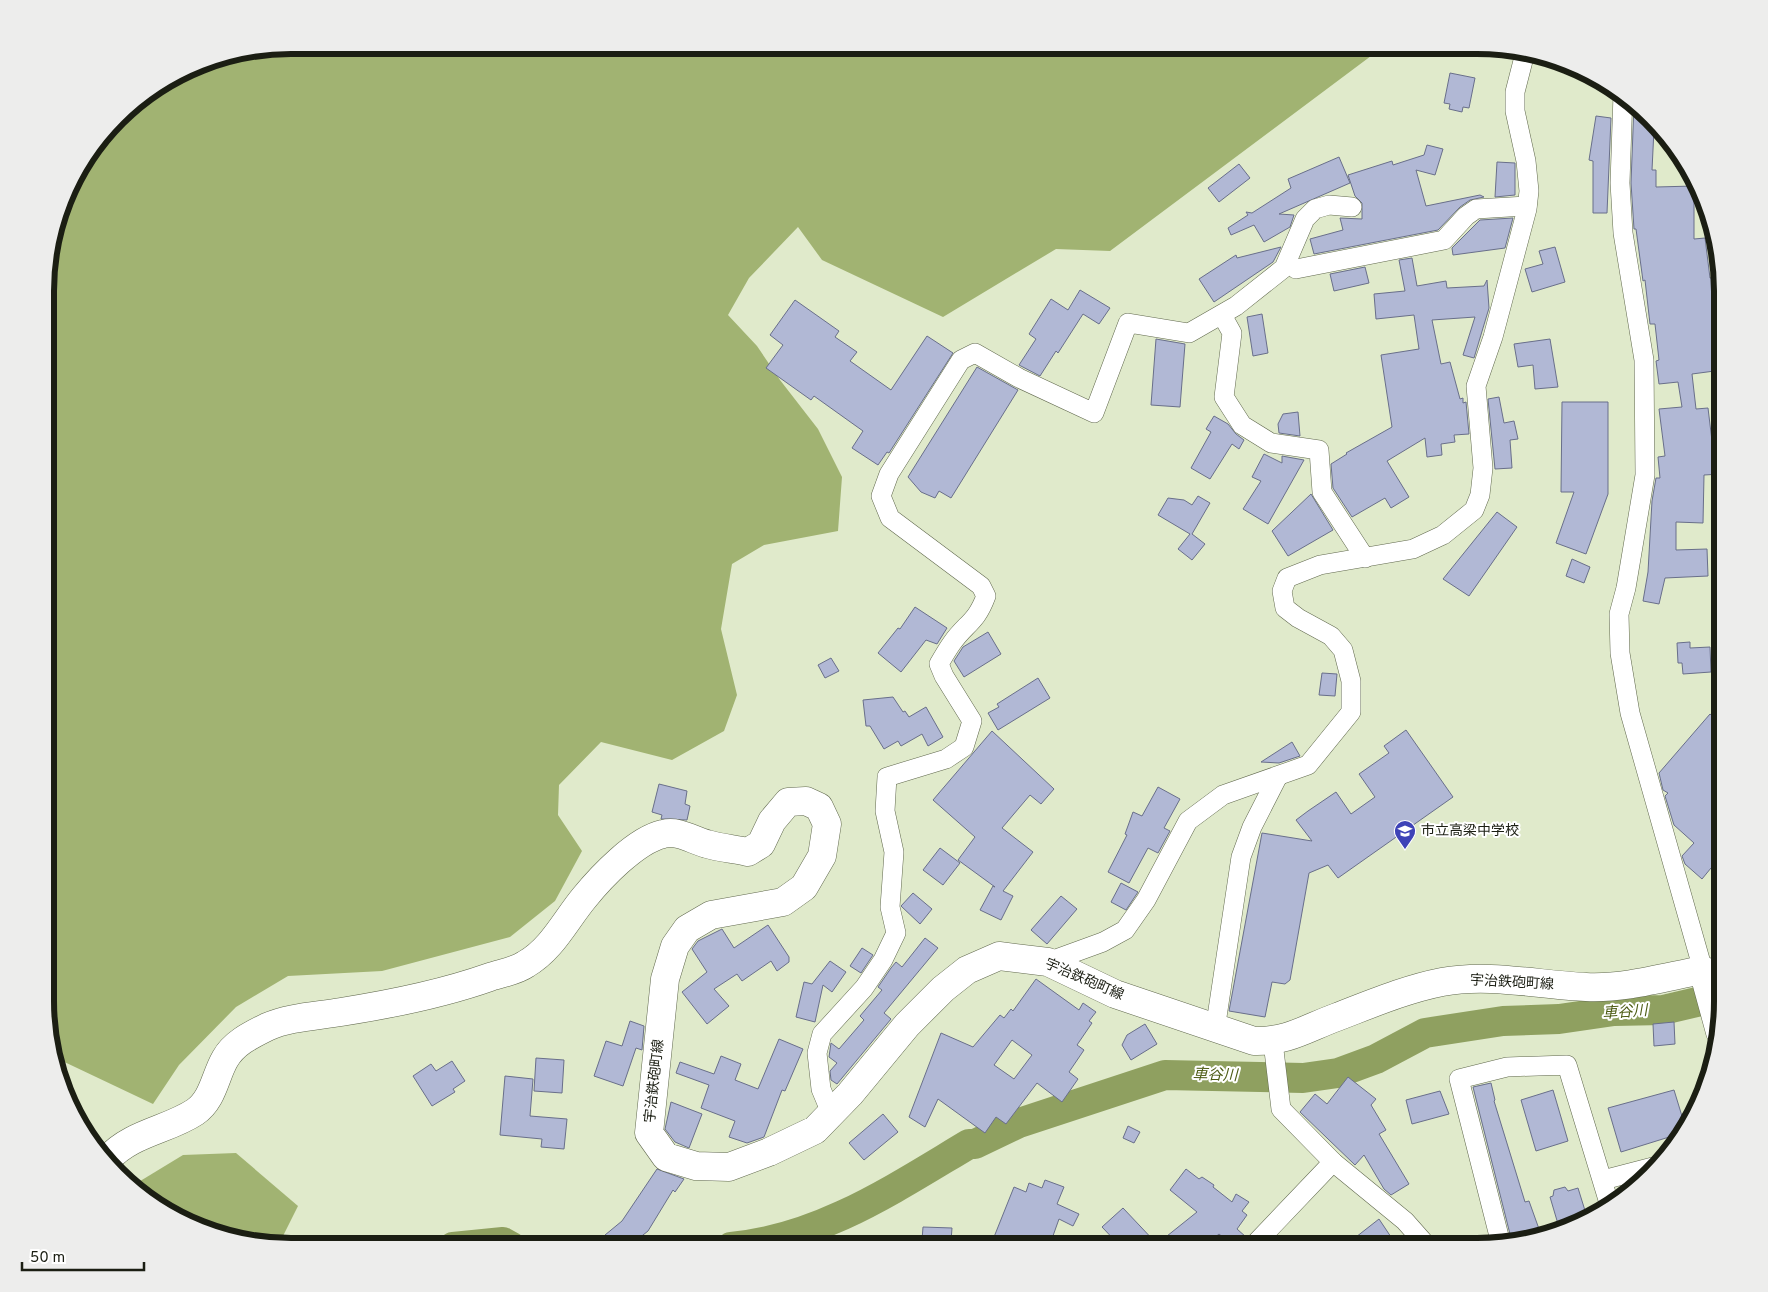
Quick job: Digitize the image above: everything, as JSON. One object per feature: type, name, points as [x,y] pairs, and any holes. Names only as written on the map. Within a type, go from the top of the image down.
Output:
[{"type":"main road","name":"宇治鉄砲町線","points":[[111,1155],[142,1135],[196,1112],[212,1092],[225,1058],[240,1041],[269,1026],[304,1017],[366,1008],[452,991],[525,965],[541,953],[584,898],[631,851],[662,834],[677,833],[707,844],[748,852],[761,844],[772,821],[788,802],[806,801],[820,807],[827,824],[822,856],[804,887],[782,902],[711,915],[687,929],[675,946],[665,979],[649,1134],[666,1157],[696,1166],[728,1168],[769,1152],[815,1130],[907,1025],[943,989],[967,970],[999,956],[1048,962],[1115,994],[1215,1030],[1274,1048],[1298,1034],[1335,1018],[1400,994],[1442,982],[1478,978],[1588,988],[1628,984],[1710,998]]},
{"type":"street","points":[[1048,962],[1103,942],[1124,930],[1146,900],[1188,821],[1223,795],[1277,778],[1308,765],[1351,712],[1351,681],[1343,650],[1331,636],[1298,618],[1285,608],[1282,591],[1287,578],[1320,565],[1365,558],[1421,545],[1443,535],[1474,510],[1480,495],[1483,468],[1476,386],[1493,337],[1529,192],[1526,161],[1515,111],[1515,92],[1525,58]]},
{"type":"street","points":[[1623,104],[1620,183],[1623,233],[1644,360],[1645,475],[1626,588],[1618,614],[1620,653],[1630,713],[1710,998]]},
{"type":"street","points":[[831,1113],[822,1089],[817,1053],[822,1034],[864,988],[883,960],[896,933],[890,907],[894,852],[886,811],[887,777],[946,759],[964,747],[972,720],[944,676],[940,664],[952,643],[976,618],[986,596],[981,586],[890,518],[881,496],[888,474],[961,360],[975,353],[1019,378],[1094,413],[1128,323],[1188,333],[1222,314],[1284,268],[1305,219],[1315,209],[1329,204],[1352,207]]},
{"type":"street","points":[[1296,269],[1444,240],[1466,216],[1476,209],[1527,206]]},
{"type":"street","points":[[1222,314],[1232,333],[1224,397],[1242,425],[1271,443],[1319,450],[1322,492],[1365,558]]},
{"type":"street","points":[[1215,1030],[1241,857],[1252,828],[1277,778]]},
{"type":"street","points":[[1274,1048],[1281,1109],[1332,1162],[1405,1222],[1420,1238]]},
{"type":"street","points":[[1499,1237],[1459,1079],[1507,1066],[1567,1065],[1603,1180],[1607,1199]]},
{"type":"street","points":[[1260,1238],[1332,1162]]},
{"type":"street","points":[[1603,1180],[1645,1169]]},
{"type":"green space","points":[[275,54],[1374,54],[1110,251],[1056,249],[943,317],[822,260],[798,227],[749,278],[728,315],[757,346],[780,380],[818,429],[842,477],[838,531],[764,545],[732,564],[721,629],[737,695],[724,731],[672,760],[601,742],[559,785],[558,815],[582,851],[555,901],[510,937],[382,971],[288,976],[236,1007],[179,1065],[153,1104],[61,1061],[54,1017],[54,275],[62,229],[78,186],[103,146],[134,113],[172,85],[200,72],[244,58]]},
{"type":"green space","points":[[236,1153],[298,1206],[282,1238],[244,1234],[215,1226],[172,1207],[138,1182],[183,1155]]},
{"type":"building","points":[[1450,73],[1475,78],[1469,108],[1463,107],[1462,112],[1449,109],[1450,104],[1444,103]]},
{"type":"building","points":[[1634,113],[1654,133],[1652,170],[1656,170],[1656,187],[1690,186],[1694,195],[1694,239],[1705,238],[1710,278],[1714,278],[1714,371],[1692,374],[1696,409],[1708,408],[1712,441],[1714,441],[1714,474],[1704,475],[1703,523],[1676,522],[1676,550],[1707,549],[1708,576],[1665,578],[1659,604],[1643,601],[1648,572],[1652,501],[1656,478],[1660,478],[1658,457],[1665,456],[1659,409],[1682,407],[1678,382],[1659,384],[1656,361],[1659,360],[1655,324],[1650,324],[1645,280],[1643,281],[1636,229],[1634,229],[1631,183]]},
{"type":"building","points":[[1596,116],[1611,118],[1607,213],[1593,213],[1593,161],[1589,160]]},
{"type":"building","points":[[1427,145],[1443,149],[1435,175],[1416,170],[1426,206],[1480,195],[1484,197],[1470,200],[1460,207],[1438,230],[1314,254],[1310,239],[1343,230],[1340,218],[1362,219],[1362,203],[1355,196],[1348,175],[1392,161],[1393,165],[1424,155]]},
{"type":"building","points":[[1339,157],[1350,183],[1279,214],[1294,215],[1290,227],[1264,242],[1254,225],[1231,235],[1228,228],[1248,215],[1246,212],[1252,213],[1291,188],[1288,179]]},
{"type":"building","points":[[1497,162],[1515,163],[1515,195],[1495,197]]},
{"type":"building","points":[[1239,164],[1250,178],[1219,202],[1208,188]]},
{"type":"building","points":[[1513,218],[1505,248],[1453,255],[1452,248],[1480,220]]},
{"type":"building","points":[[1281,247],[1273,262],[1214,302],[1199,279],[1236,255],[1237,258]]},
{"type":"building","points":[[1555,247],[1565,282],[1532,292],[1525,269],[1543,264],[1539,251]]},
{"type":"building","points":[[1412,258],[1417,286],[1446,281],[1447,288],[1484,286],[1487,280],[1489,308],[1474,358],[1463,355],[1475,317],[1432,320],[1441,364],[1450,362],[1460,399],[1463,398],[1463,403],[1466,402],[1469,434],[1454,435],[1455,442],[1441,444],[1442,455],[1427,457],[1425,438],[1387,461],[1409,497],[1391,508],[1385,498],[1352,517],[1333,488],[1331,464],[1346,453],[1392,427],[1381,355],[1419,349],[1414,315],[1376,319],[1374,294],[1405,291],[1399,260]]},
{"type":"building","points":[[1365,267],[1369,283],[1334,291],[1330,274]]},
{"type":"building","points":[[1080,290],[1110,308],[1099,324],[1083,314],[1058,353],[1056,351],[1040,376],[1019,365],[1036,339],[1029,334],[1051,299],[1068,310]]},
{"type":"building","points":[[795,300],[839,331],[835,337],[857,352],[850,361],[891,390],[927,336],[953,353],[889,453],[887,452],[878,465],[852,448],[863,431],[814,396],[811,400],[766,368],[783,345],[770,335]]},
{"type":"building","points":[[1262,314],[1268,353],[1253,356],[1247,317]]},
{"type":"building","points":[[1156,339],[1185,344],[1180,407],[1151,405]]},
{"type":"building","points":[[1550,339],[1558,387],[1535,389],[1533,365],[1518,367],[1514,344]]},
{"type":"building","points":[[977,367],[1018,390],[951,498],[939,491],[935,498],[921,492],[908,477]]},
{"type":"building","points":[[1499,397],[1504,423],[1514,421],[1518,439],[1510,440],[1512,468],[1495,469],[1488,399]]},
{"type":"building","points":[[1562,402],[1608,402],[1608,494],[1586,554],[1556,543],[1574,492],[1561,492]]},
{"type":"building","points":[[1298,412],[1300,436],[1279,433],[1278,424],[1283,414]]},
{"type":"building","points":[[1214,416],[1228,424],[1244,440],[1239,449],[1232,444],[1210,479],[1191,468],[1211,432],[1206,429]]},
{"type":"building","points":[[1264,454],[1282,463],[1282,456],[1304,460],[1268,524],[1243,509],[1261,481],[1252,477]]},
{"type":"building","points":[[1311,494],[1333,530],[1288,556],[1272,531]]},
{"type":"building","points":[[1198,496],[1210,503],[1192,534],[1205,544],[1192,560],[1178,549],[1190,534],[1158,515],[1168,498],[1184,500],[1192,505]]},
{"type":"building","points":[[1497,512],[1517,527],[1469,596],[1443,579]]},
{"type":"building","points":[[1572,559],[1590,567],[1584,583],[1566,576]]},
{"type":"building","points":[[915,607],[947,628],[937,644],[926,640],[901,672],[878,653],[898,628],[900,629]]},
{"type":"building","points":[[988,632],[1001,654],[964,677],[954,661],[963,647]]},
{"type":"building","points":[[1690,642],[1690,648],[1710,647],[1711,672],[1683,674],[1682,663],[1678,663],[1677,643]]},
{"type":"building","points":[[831,658],[839,671],[825,678],[818,665]]},
{"type":"building","points":[[1322,673],[1337,674],[1335,696],[1319,695]]},
{"type":"building","points":[[1038,678],[1050,698],[998,730],[988,713],[999,707],[997,704]]},
{"type":"building","points":[[893,697],[903,712],[905,711],[909,717],[926,707],[943,737],[928,746],[922,734],[901,746],[898,741],[884,749],[870,726],[866,726],[863,700]]},
{"type":"building","points":[[1710,714],[1714,717],[1714,870],[1711,868],[1702,879],[1685,864],[1682,856],[1694,843],[1674,825],[1665,796],[1668,793],[1663,790],[1659,773]]},
{"type":"building","points":[[1406,730],[1453,797],[1338,878],[1328,865],[1309,873],[1290,980],[1285,984],[1272,982],[1265,1017],[1229,1011],[1262,833],[1312,841],[1296,820],[1308,811],[1336,792],[1351,814],[1375,797],[1359,774],[1389,753],[1384,746]]},
{"type":"building","points":[[992,731],[1054,789],[1041,804],[1030,795],[1002,828],[1033,852],[1003,891],[1013,896],[1001,920],[980,910],[993,886],[995,887],[958,860],[975,837],[933,800]]},
{"type":"building","points":[[1292,742],[1300,756],[1279,763],[1261,762]]},
{"type":"building","points":[[659,784],[687,791],[685,804],[690,806],[687,820],[661,819],[662,815],[652,812]]},
{"type":"building","points":[[1158,787],[1180,799],[1164,828],[1170,831],[1158,853],[1148,848],[1129,883],[1108,872],[1127,835],[1125,834],[1133,812],[1142,816]]},
{"type":"building","points":[[940,848],[960,863],[943,885],[923,870]]},
{"type":"building","points":[[1121,883],[1138,892],[1126,910],[1111,902]]},
{"type":"building","points":[[913,893],[932,909],[920,924],[901,906]]},
{"type":"building","points":[[1061,896],[1077,909],[1047,944],[1031,930]]},
{"type":"building","points":[[768,925],[789,957],[789,962],[777,971],[771,961],[742,981],[737,974],[714,989],[729,1006],[707,1024],[682,992],[707,972],[692,949],[698,941],[722,929],[734,948]]},
{"type":"building","points":[[925,938],[938,948],[884,1013],[891,1019],[837,1084],[831,1080],[830,1071],[837,1063],[829,1057],[831,1043],[839,1049],[864,1020],[860,1016],[882,990],[878,987],[891,968],[896,962],[902,967]]},
{"type":"building","points":[[862,948],[873,955],[861,973],[850,966]]},
{"type":"building","points":[[830,961],[846,972],[832,992],[823,985],[815,1022],[796,1017],[804,982],[812,984]]},
{"type":"building","points":[[1036,979],[1079,1010],[1083,1003],[1096,1012],[1089,1021],[1092,1023],[1077,1045],[1084,1050],[1069,1072],[1078,1079],[1062,1102],[1037,1083],[1006,1124],[996,1117],[985,1133],[938,1099],[925,1127],[909,1117],[941,1033],[973,1047],[1000,1015],[1004,1018],[1011,1009],[1013,1011]],"holes":[[[1012,1040],[1032,1055],[1014,1079],[994,1065]]]},
{"type":"building","points":[[630,1021],[644,1026],[642,1050],[636,1048],[623,1086],[594,1076],[606,1041],[622,1046]]},
{"type":"building","points":[[1674,1022],[1675,1044],[1654,1046],[1653,1024]]},
{"type":"building","points":[[1145,1024],[1157,1044],[1131,1060],[1122,1045],[1127,1035]]},
{"type":"building","points":[[779,1039],[803,1049],[785,1091],[782,1090],[764,1137],[747,1143],[729,1137],[735,1121],[701,1108],[709,1085],[676,1073],[680,1062],[714,1074],[721,1056],[741,1064],[735,1080],[758,1089]]},
{"type":"building","points":[[536,1058],[564,1060],[562,1093],[534,1091]]},
{"type":"building","points":[[452,1061],[465,1081],[453,1089],[455,1092],[432,1106],[413,1076],[431,1064],[436,1071]]},
{"type":"building","points":[[505,1076],[533,1079],[530,1116],[567,1119],[564,1149],[541,1147],[542,1139],[500,1135]]},
{"type":"building","points":[[1348,1077],[1376,1099],[1371,1105],[1386,1130],[1379,1134],[1409,1184],[1391,1195],[1384,1189],[1364,1155],[1355,1165],[1300,1112],[1315,1094],[1327,1104]]},
{"type":"building","points":[[1491,1083],[1494,1101],[1525,1202],[1529,1201],[1539,1229],[1533,1230],[1533,1231],[1510,1236],[1473,1087]]},
{"type":"building","points":[[1553,1090],[1568,1141],[1536,1151],[1521,1100]]},
{"type":"building","points":[[1674,1090],[1683,1120],[1672,1136],[1621,1152],[1608,1108]]},
{"type":"building","points":[[1440,1091],[1449,1114],[1412,1124],[1406,1100]]},
{"type":"building","points":[[671,1102],[702,1114],[689,1148],[675,1142],[665,1129]]},
{"type":"building","points":[[883,1114],[898,1132],[864,1160],[849,1143]]},
{"type":"building","points":[[1128,1126],[1140,1132],[1134,1143],[1123,1138]]},
{"type":"building","points":[[657,1169],[684,1179],[675,1192],[673,1190],[648,1231],[639,1238],[607,1238],[605,1235],[622,1221]]},
{"type":"building","points":[[1186,1169],[1199,1179],[1202,1177],[1214,1185],[1213,1187],[1232,1202],[1236,1194],[1249,1202],[1242,1211],[1247,1215],[1237,1229],[1246,1238],[1224,1238],[1219,1234],[1214,1238],[1164,1238],[1197,1212],[1170,1190]]},
{"type":"building","points":[[1045,1180],[1064,1187],[1057,1204],[1079,1214],[1073,1226],[1059,1219],[1052,1238],[994,1238],[1014,1187],[1026,1192],[1029,1183],[1042,1188]]},
{"type":"building","points":[[1565,1187],[1568,1191],[1578,1188],[1586,1212],[1558,1224],[1550,1197],[1553,1196],[1554,1190]]},
{"type":"building","points":[[1123,1208],[1151,1238],[1112,1238],[1102,1227]]},
{"type":"building","points":[[1379,1219],[1391,1237],[1357,1238]]},
{"type":"building","points":[[923,1227],[952,1228],[951,1238],[922,1238]]},
{"type":"waterway","name":"車谷川","points":[[780,1238],[795,1234],[856,1209],[913,1178],[969,1144],[975,1144],[1019,1123],[1165,1075],[1303,1078],[1338,1073],[1376,1059],[1425,1033],[1503,1021],[1559,1019],[1614,1011],[1663,1010],[1714,998]]},
{"type":"place","name":"市立高梁中学校","points":[[1405,850]]}]
